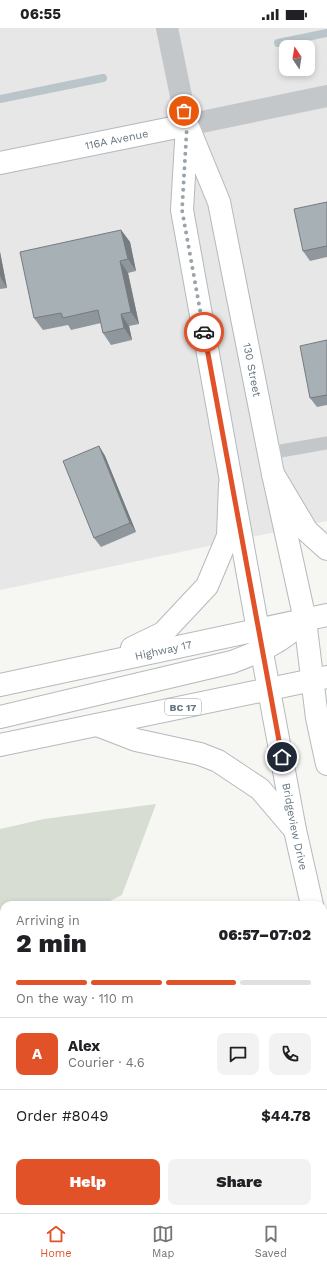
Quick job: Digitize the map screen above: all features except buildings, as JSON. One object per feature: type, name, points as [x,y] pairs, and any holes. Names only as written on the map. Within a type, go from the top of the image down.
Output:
[{"type":"main road","name":"116A Avenue","points":[[0,163],[187,125]]},
{"type":"main road","name":"130 Street","points":[[187,125],[219,202],[273,474],[305,620]]},
{"type":"main road","name":"130 Street","points":[[187,125],[182,210],[230,484],[258,630]]},
{"type":"main road","points":[[273,474],[307,531],[327,549]]},
{"type":"main road","points":[[106,662],[163,633],[207,586],[228,536],[230,484]]},
{"type":"main road","name":"Highway 17","points":[[0,685],[327,616]]},
{"type":"main road","points":[[0,717],[232,662],[262,651],[288,636],[305,620],[320,678],[317,718],[327,764]]},
{"type":"main road","name":"Bridgeview Drive","points":[[258,630],[295,830],[311,901]]},
{"type":"main road","name":"BC 17","points":[[0,745],[320,678]]},
{"type":"main road","points":[[97,725],[136,740],[218,760],[260,789],[295,830]]},
{"type":"street","name":"130 Street","points":[[167,28],[187,125]]},
{"type":"street","name":"116A Avenue","points":[[187,125],[327,96]]},
{"type":"lane","points":[[269,453],[327,443]]},
{"type":"shaded area","points":[[0,28],[327,28],[327,521],[0,590]]},
{"type":"shaded area","points":[[156,804],[122,895],[110,901],[0,901],[0,829],[44,819]]},
{"type":"waterway","points":[[278,43],[327,33]]},
{"type":"waterway","points":[[0,99],[103,78]]},
{"type":"way so far","points":[[184,111],[187,125],[182,210],[204,332]]},
{"type":"route","points":[[204,332],[230,484],[282,757]]}]
